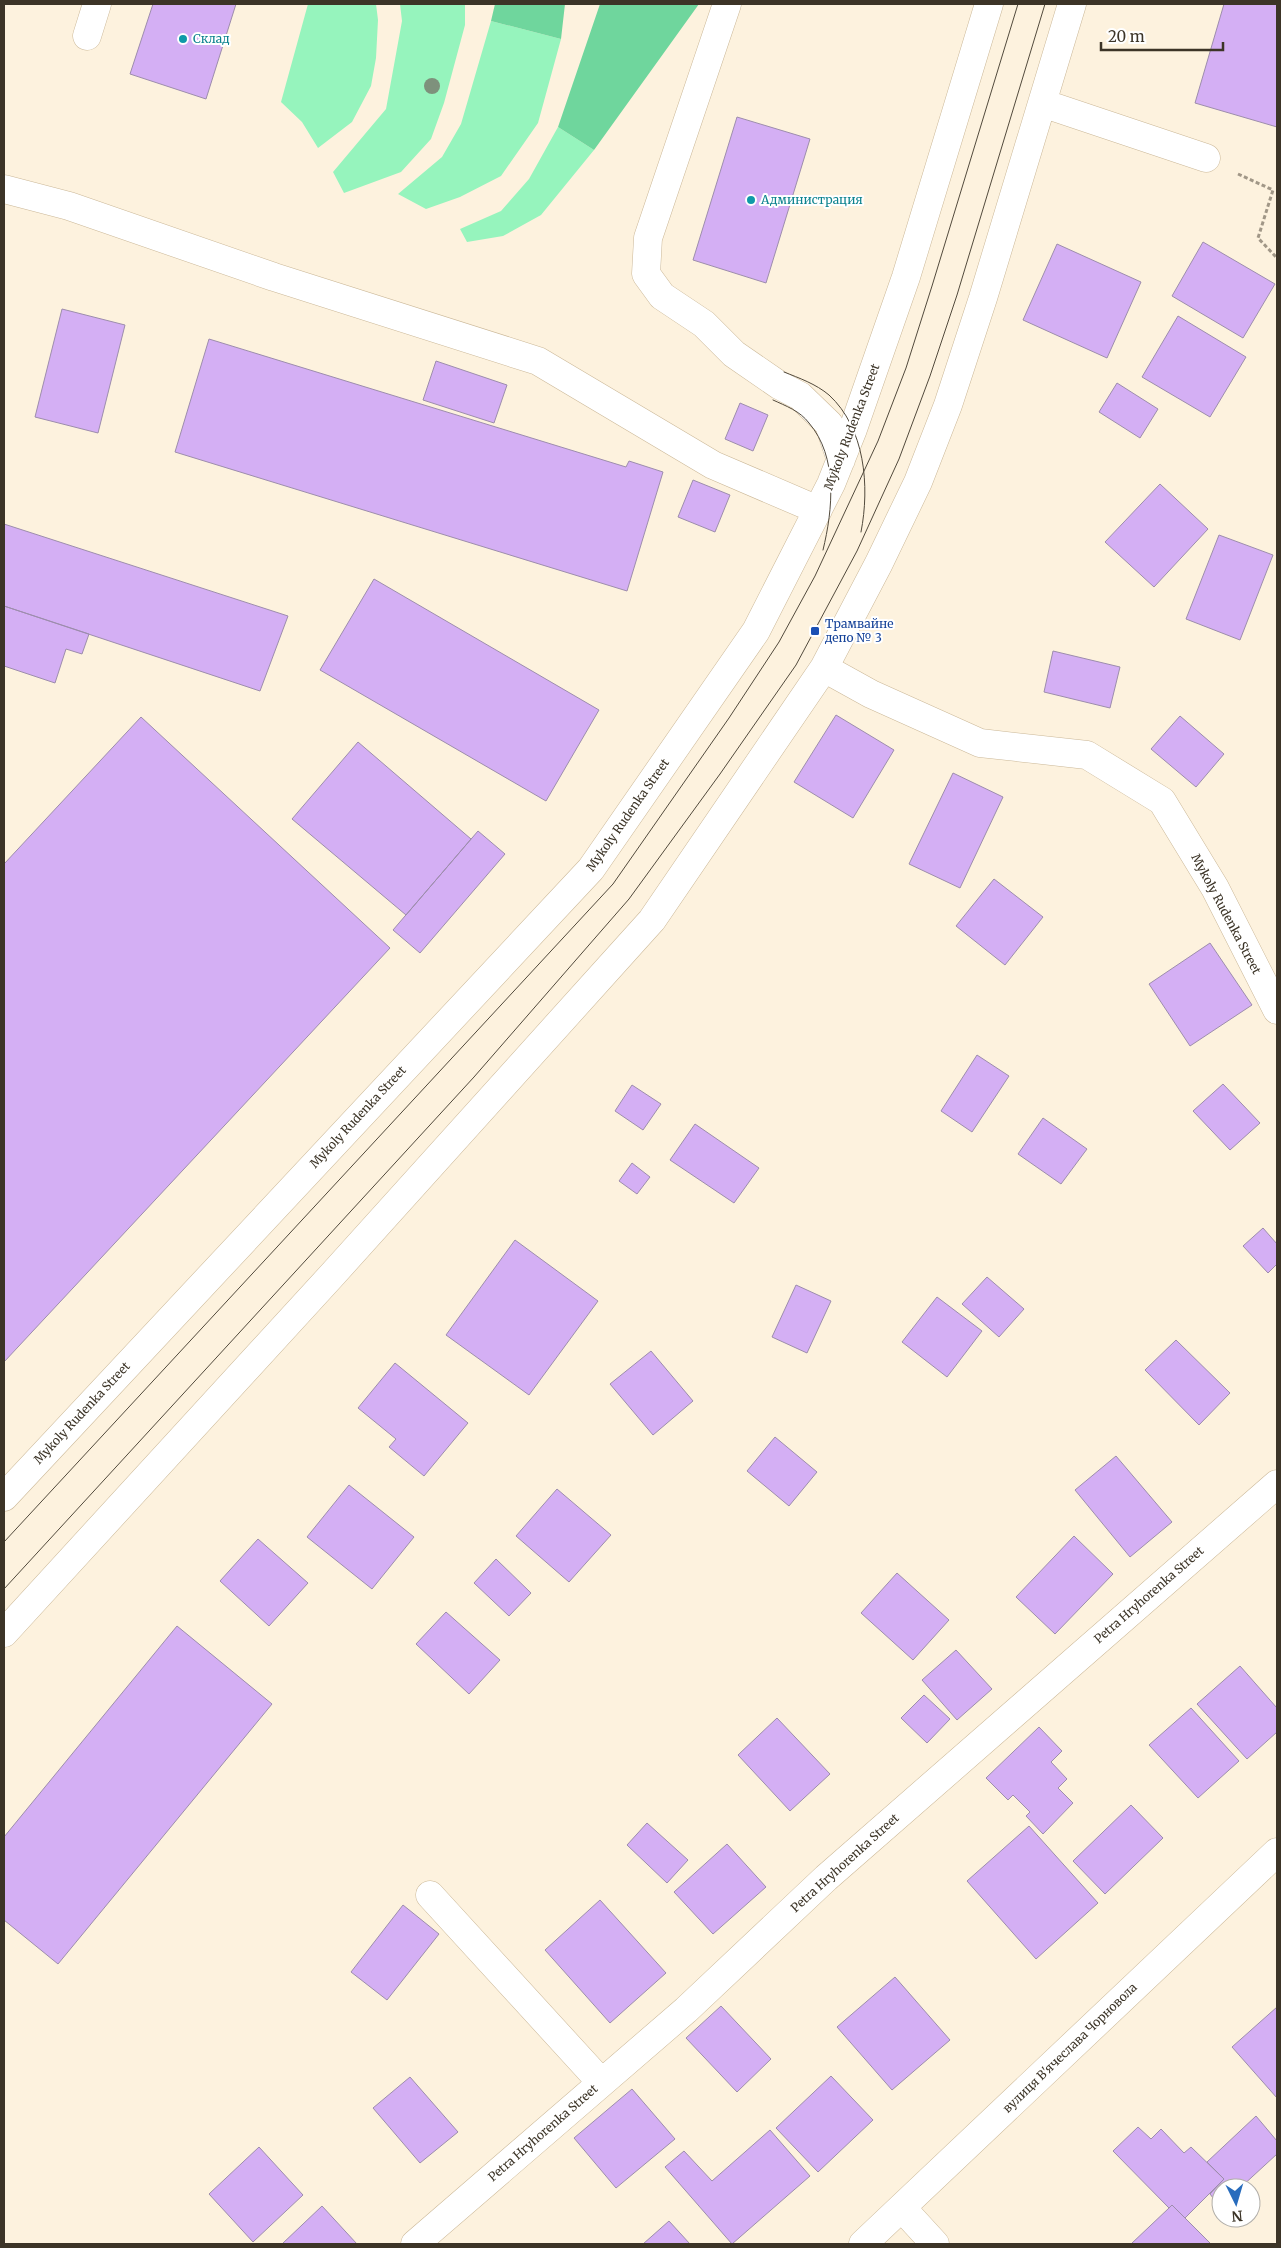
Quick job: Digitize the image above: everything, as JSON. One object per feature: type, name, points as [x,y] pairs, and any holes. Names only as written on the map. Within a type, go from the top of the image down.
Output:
[{"type":"street","points":[[87,36],[97,4]]},
{"type":"street","points":[[727,4],[648,238],[646,274],[662,296],[704,324],[734,354],[779,385],[800,396],[830,424],[841,460]]},
{"type":"street","name":"Mykoly Rudenka Street","points":[[4,1497],[591,869],[756,631],[818,510],[841,460],[880,355],[903,286],[988,4]]},
{"type":"street","points":[[4,1633],[319,1289],[652,920],[824,668],[857,607],[906,506],[944,414],[983,298],[1072,4]]},
{"type":"street","points":[[1042,103],[1206,158]]},
{"type":"street","points":[[4,189],[69,206],[274,277],[538,361],[713,465],[818,510]]},
{"type":"street","name":"Mykoly Rudenka Street","points":[[824,668],[871,694],[980,743],[1087,755],[1162,801],[1216,888],[1277,1010]]},
{"type":"street","name":"Petra Hryhorenka Street","points":[[415,2244],[686,2010],[826,1878],[1277,1484]]},
{"type":"street","name":"вулиця В'ячеслава Чорновола","points":[[863,2244],[1277,1852]]},
{"type":"street","points":[[430,1895],[601,2082]]},
{"type":"street","points":[[902,2208],[936,2244]]},
{"type":"path","points":[[1206,158],[1273,190],[1258,238],[1277,258]]},
{"type":"green space","points":[[308,4],[376,4],[378,20],[376,58],[371,86],[352,122],[318,148],[302,122],[281,102]]},
{"type":"green space","points":[[400,4],[465,4],[465,25],[444,103],[431,139],[401,172],[344,193],[333,172],[386,109],[402,21]]},
{"type":"green space","points":[[495,4],[565,4],[561,39],[491,21]]},
{"type":"green space","points":[[600,4],[699,4],[594,150],[558,127]]},
{"type":"green space","points":[[491,21],[561,39],[538,123],[501,176],[460,197],[426,209],[398,194],[442,157],[461,124]]},
{"type":"green space","points":[[558,127],[594,150],[541,215],[503,236],[467,242],[460,229],[501,211],[529,179]]},
{"type":"building","name":"Склад","points":[[153,4],[236,4],[206,99],[130,74]]},
{"type":"building","points":[[1224,4],[1277,4],[1277,127],[1195,103]]},
{"type":"building","name":"Администрация","points":[[737,117],[810,139],[766,283],[693,260]]},
{"type":"building","points":[[1203,242],[1275,284],[1243,338],[1172,296]]},
{"type":"building","points":[[1057,244],[1141,282],[1107,358],[1023,320]]},
{"type":"building","points":[[62,309],[125,325],[98,433],[35,417]]},
{"type":"building","points":[[1178,316],[1246,357],[1210,417],[1142,377]]},
{"type":"building","points":[[209,339],[626,467],[629,461],[663,472],[627,591],[175,452]]},
{"type":"building","points":[[436,361],[507,385],[494,423],[423,400]]},
{"type":"building","points":[[1117,383],[1158,409],[1140,438],[1099,412]]},
{"type":"building","points":[[740,403],[768,415],[753,451],[725,439]]},
{"type":"building","points":[[693,480],[730,495],[715,532],[678,517]]},
{"type":"building","points":[[1160,484],[1208,529],[1154,587],[1105,542]]},
{"type":"building","points":[[4,524],[288,616],[260,691],[4,606]]},
{"type":"building","points":[[1219,535],[1273,555],[1240,640],[1186,619]]},
{"type":"building","points":[[374,579],[599,710],[546,801],[320,670]]},
{"type":"building","points":[[4,606],[89,634],[82,654],[66,649],[55,683],[4,666]]},
{"type":"building","points":[[1053,651],[1120,667],[1110,708],[1044,692]]},
{"type":"building","points":[[836,715],[894,750],[853,818],[794,782]]},
{"type":"building","points":[[1180,716],[1224,754],[1196,787],[1151,749]]},
{"type":"building","points":[[141,717],[390,948],[4,1362],[4,864]]},
{"type":"building","points":[[358,742],[471,839],[406,915],[292,819]]},
{"type":"building","points":[[953,773],[1003,797],[960,888],[909,864]]},
{"type":"building","points":[[478,831],[505,854],[420,953],[393,930]]},
{"type":"building","points":[[994,879],[1043,917],[1005,965],[956,926]]},
{"type":"building","points":[[1210,943],[1252,1005],[1190,1046],[1149,984]]},
{"type":"building","points":[[977,1055],[1009,1076],[972,1132],[941,1111]]},
{"type":"building","points":[[1223,1084],[1260,1123],[1230,1150],[1193,1111]]},
{"type":"building","points":[[632,1085],[661,1104],[643,1130],[615,1111]]},
{"type":"building","points":[[1043,1118],[1087,1149],[1061,1184],[1018,1154]]},
{"type":"building","points":[[695,1124],[759,1168],[734,1203],[670,1160]]},
{"type":"building","points":[[632,1163],[650,1177],[637,1194],[619,1181]]},
{"type":"building","points":[[1263,1228],[1277,1244],[1277,1264],[1268,1273],[1243,1246]]},
{"type":"building","points":[[515,1240],[598,1301],[529,1395],[446,1335]]},
{"type":"building","points":[[987,1277],[1024,1309],[999,1337],[962,1304]]},
{"type":"building","points":[[796,1285],[831,1301],[807,1353],[772,1337]]},
{"type":"building","points":[[937,1297],[982,1331],[947,1377],[902,1342]]},
{"type":"building","points":[[1176,1340],[1230,1393],[1199,1425],[1145,1370]]},
{"type":"building","points":[[651,1351],[693,1401],[653,1435],[610,1384]]},
{"type":"building","points":[[395,1363],[468,1423],[424,1476],[389,1447],[396,1439],[358,1408]]},
{"type":"building","points":[[775,1437],[817,1472],[789,1506],[747,1471]]},
{"type":"building","points":[[1116,1456],[1172,1522],[1130,1557],[1075,1490]]},
{"type":"building","points":[[349,1485],[414,1537],[372,1589],[307,1537]]},
{"type":"building","points":[[557,1489],[611,1535],[569,1582],[516,1536]]},
{"type":"building","points":[[1074,1536],[1113,1574],[1055,1634],[1016,1597]]},
{"type":"building","points":[[258,1539],[308,1583],[269,1626],[220,1581]]},
{"type":"building","points":[[496,1559],[531,1593],[509,1616],[474,1583]]},
{"type":"building","points":[[897,1573],[949,1620],[913,1660],[861,1613]]},
{"type":"building","points":[[446,1612],[500,1660],[469,1694],[416,1644]]},
{"type":"building","points":[[177,1626],[272,1704],[58,1964],[4,1920],[4,1837]]},
{"type":"building","points":[[956,1650],[992,1689],[957,1720],[922,1680]]},
{"type":"building","points":[[1240,1666],[1277,1708],[1277,1732],[1247,1759],[1197,1704]]},
{"type":"building","points":[[924,1695],[950,1719],[927,1743],[901,1718]]},
{"type":"building","points":[[1191,1708],[1239,1761],[1198,1798],[1149,1745]]},
{"type":"building","points":[[777,1718],[830,1774],[790,1811],[738,1755]]},
{"type":"building","points":[[1039,1727],[1062,1751],[1051,1762],[1067,1779],[1058,1788],[1073,1803],[1043,1834],[1026,1816],[1030,1812],[1013,1795],[1008,1800],[986,1778]]},
{"type":"building","points":[[1131,1805],[1163,1838],[1105,1894],[1073,1861]]},
{"type":"building","points":[[647,1823],[688,1860],[667,1883],[627,1845]]},
{"type":"building","points":[[1029,1826],[1098,1903],[1036,1959],[967,1881]]},
{"type":"building","points":[[727,1844],[766,1887],[713,1934],[674,1892]]},
{"type":"building","points":[[600,1900],[666,1973],[610,2023],[545,1950]]},
{"type":"building","points":[[403,1905],[439,1934],[387,2000],[351,1972]]},
{"type":"building","points":[[895,1977],[950,2040],[892,2090],[837,2027]]},
{"type":"building","points":[[721,2006],[771,2059],[737,2092],[686,2038]]},
{"type":"building","points":[[1277,2007],[1277,2098],[1232,2047]]},
{"type":"building","points":[[831,2076],[873,2120],[818,2172],[776,2128]]},
{"type":"building","points":[[410,2077],[458,2132],[420,2163],[373,2108]]},
{"type":"building","points":[[632,2089],[675,2139],[616,2188],[574,2138]]},
{"type":"building","points":[[1256,2116],[1277,2141],[1277,2154],[1251,2178],[1223,2178],[1207,2162]]},
{"type":"building","points":[[1138,2127],[1151,2139],[1161,2129],[1184,2153],[1191,2147],[1223,2178],[1211,2178],[1211,2192],[1185,2218],[1172,2205],[1169,2208],[1113,2151]]},
{"type":"building","points":[[770,2130],[810,2176],[732,2244],[665,2167],[684,2151],[712,2181]]},
{"type":"building","points":[[259,2147],[303,2195],[253,2242],[209,2194]]},
{"type":"building","points":[[1172,2205],[1211,2244],[1131,2244],[1169,2208]]},
{"type":"building","points":[[322,2206],[357,2244],[282,2244]]},
{"type":"building","points":[[669,2221],[690,2244],[643,2244]]},
{"type":"tram line","points":[[4,1542],[613,884],[729,718],[779,642],[815,576],[878,441],[906,368],[1018,4]]},
{"type":"tram line","points":[[4,1589],[474,1077],[629,899],[796,665],[857,551],[899,459],[930,376],[957,295],[1045,4]]},
{"type":"tram line","points":[[784,372],[813,384],[824,391],[841,408],[850,424],[862,459],[864,477],[865,496],[861,532]]},
{"type":"tram line","points":[[773,400],[801,415],[809,423],[825,451],[829,467],[831,501],[823,550]]},
{"type":"place","name":"Склад","points":[[183,39]]},
{"type":"place","name":"Администрация","points":[[751,200]]},
{"type":"place","name":"Трамвайне депо № 3","points":[[815,631]]}]
